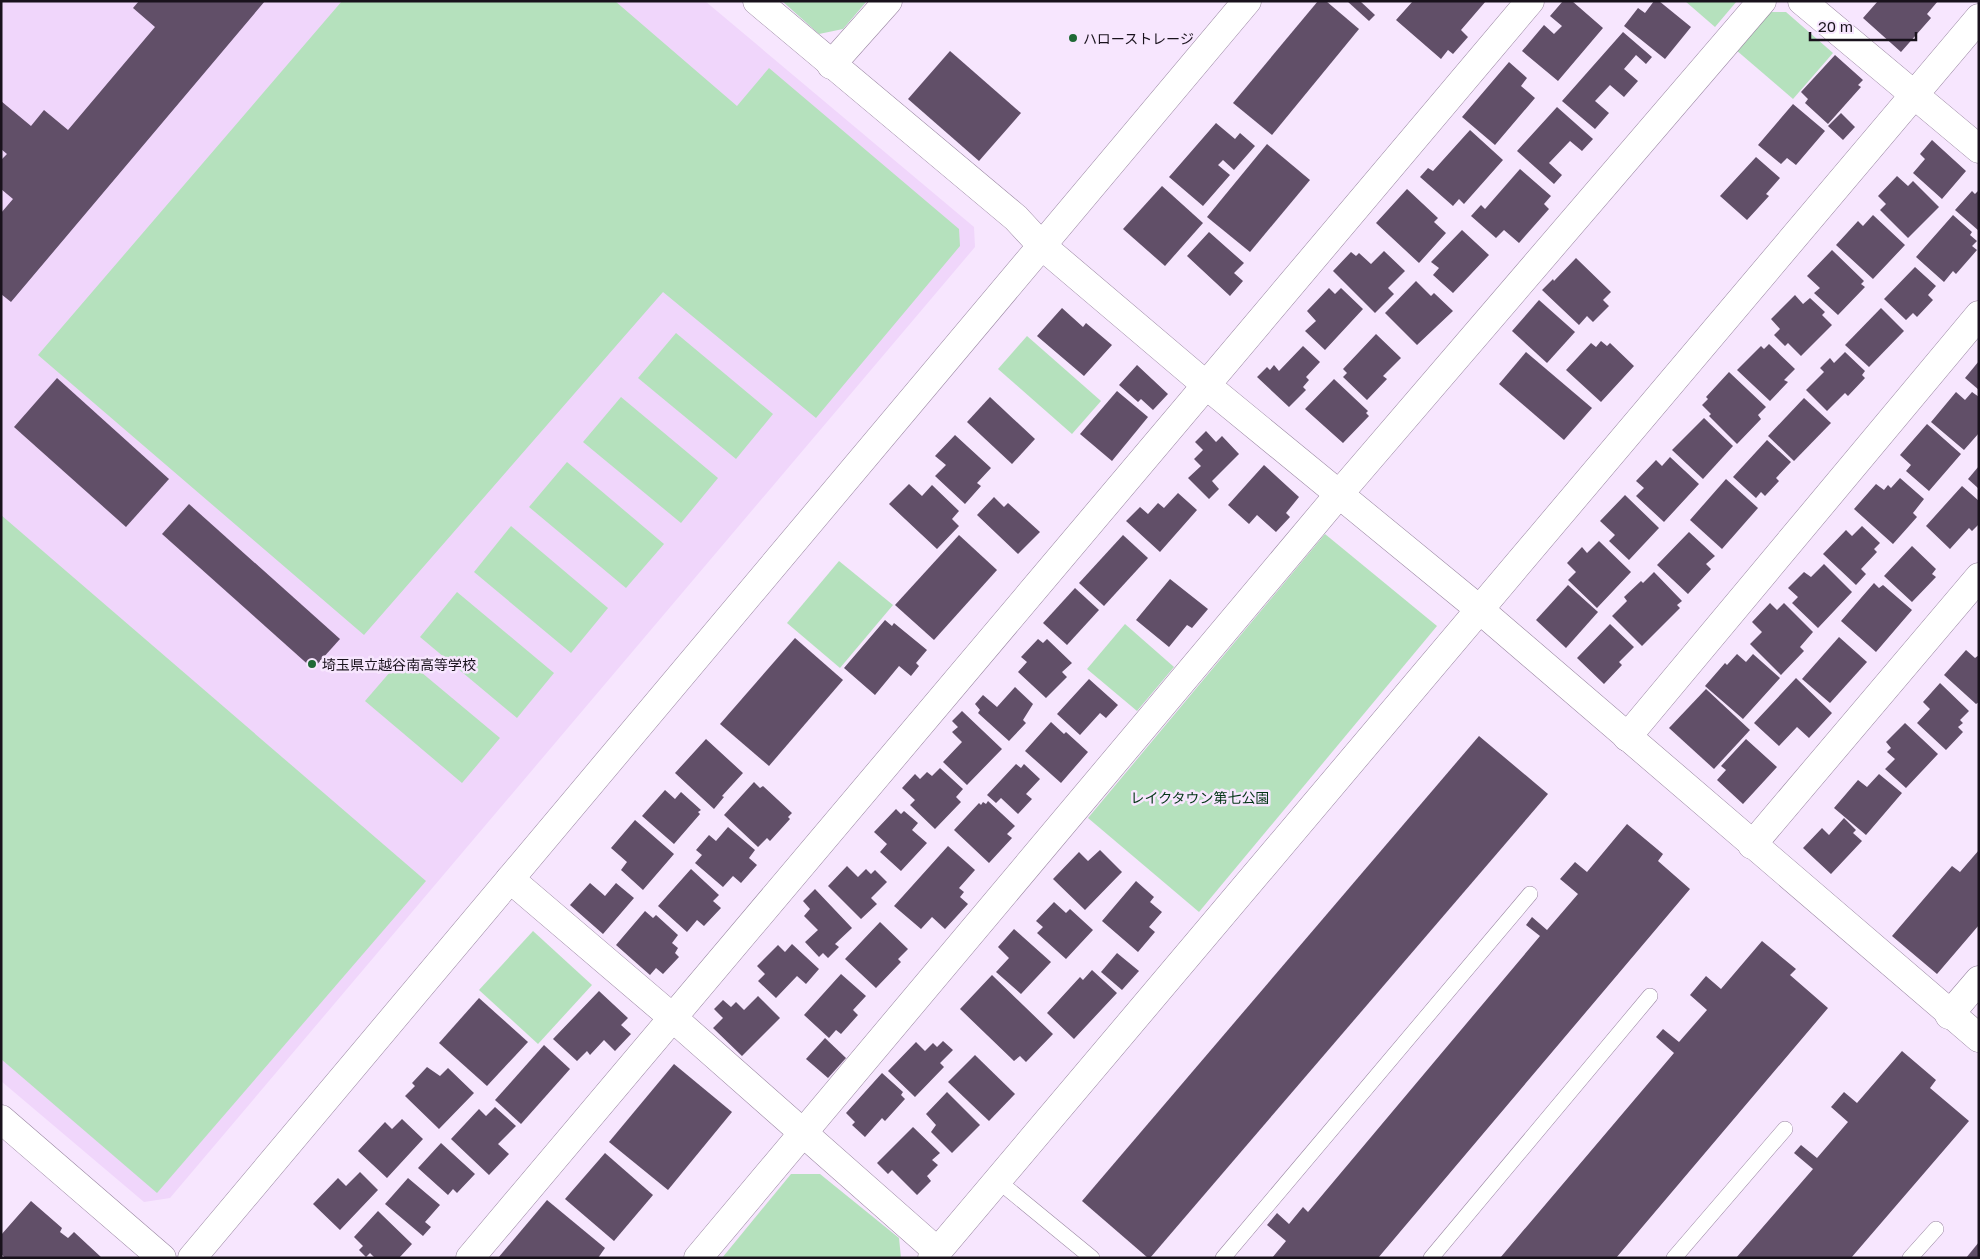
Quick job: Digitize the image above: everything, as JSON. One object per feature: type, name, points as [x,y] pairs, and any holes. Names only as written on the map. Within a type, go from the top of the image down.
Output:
[{"type":"street","points":[[757,1],[831,65],[1016,218],[1041,245],[1206,386],[1340,493],[1479,609],[1979,1038]]},
{"type":"street","points":[[831,65],[888,1]]},
{"type":"street","points":[[192,1258],[1247,1]]},
{"type":"street","points":[[470,1258],[1530,1]]},
{"type":"street","points":[[698,1258],[801,1132],[1340,493],[1762,1]]},
{"type":"street","points":[[1802,1],[1979,149]]},
{"type":"street","points":[[510,879],[673,1018],[801,1132],[934,1255],[1979,18]]},
{"type":"street","points":[[1627,737],[1979,315]]},
{"type":"street","points":[[1752,845],[1979,577]]},
{"type":"street","points":[[1950,1015],[1979,980]]},
{"type":"street","points":[[1,1119],[162,1258]]},
{"type":"lane","points":[[1223,1258],[1530,894]]},
{"type":"lane","points":[[1432,1258],[1650,996]]},
{"type":"lane","points":[[1674,1258],[1785,1129]]},
{"type":"lane","points":[[997,1180],[1092,1258]]},
{"type":"lane","points":[[1910,1258],[1936,1228]]},
{"type":"shaded area","name":"埼玉県立越谷南高等学校","points":[[1,1],[705,1],[974,227],[975,247],[170,1198],[144,1202],[1,1081]]},
{"type":"green space","points":[[342,1],[615,1],[737,106],[769,68],[959,229],[960,246],[816,418],[663,292],[364,635],[38,355]]},
{"type":"green space","points":[[782,1],[867,1],[843,29],[819,34]]},
{"type":"green space","points":[[1685,1],[1737,1],[1715,27]]},
{"type":"green space","points":[[1769,12],[1786,12],[1833,53],[1793,99],[1736,50]]},
{"type":"green space","points":[[676,333],[773,414],[736,459],[638,378]]},
{"type":"green space","points":[[1027,336],[1101,401],[1072,434],[998,369]]},
{"type":"green space","points":[[621,397],[718,478],[681,523],[583,442]]},
{"type":"green space","points":[[567,462],[664,544],[626,588],[529,507]]},
{"type":"green space","points":[[1,515],[426,881],[157,1193],[1,1059]]},
{"type":"green space","points":[[511,526],[608,608],[571,653],[474,572]]},
{"type":"green space","name":"レイクタウン第七公園","points":[[1325,534],[1437,626],[1199,912],[1088,818]]},
{"type":"green space","points":[[839,561],[893,605],[840,668],[787,623]]},
{"type":"green space","points":[[457,592],[554,673],[517,718],[420,637]]},
{"type":"green space","points":[[1125,624],[1174,667],[1137,711],[1087,669]]},
{"type":"green space","points":[[403,657],[500,738],[462,783],[365,701]]},
{"type":"green space","points":[[533,931],[592,985],[538,1044],[479,990]]},
{"type":"green space","points":[[791,1174],[820,1174],[899,1238],[901,1258],[722,1258]]},
{"type":"building","points":[[139,1],[265,1],[11,302],[1,294],[1,213],[13,199],[1,189],[1,160],[7,154],[1,149],[1,101],[31,126],[44,110],[68,130],[155,27],[133,8]]},
{"type":"building","points":[[1318,1],[1326,1],[1359,29],[1272,135],[1233,103]]},
{"type":"building","points":[[1347,1],[1360,1],[1375,15],[1369,21]]},
{"type":"building","points":[[1413,1],[1486,1],[1461,30],[1468,37],[1453,54],[1448,50],[1441,59],[1396,20]]},
{"type":"building","points":[[1563,1],[1572,1],[1603,28],[1558,81],[1522,51],[1544,25],[1554,34],[1562,26],[1550,16]]},
{"type":"building","points":[[1654,1],[1659,1],[1691,27],[1665,59],[1624,26],[1638,8],[1645,13]]},
{"type":"building","points":[[1878,1],[1938,1],[1927,14],[1931,18],[1901,52],[1863,18]]},
{"type":"building","points":[[1623,32],[1652,57],[1646,64],[1636,55],[1624,69],[1638,81],[1624,97],[1610,85],[1595,101],[1609,113],[1595,129],[1562,101]]},
{"type":"building","points":[[950,51],[1021,113],[979,161],[908,99]]},
{"type":"building","points":[[1835,55],[1863,80],[1858,85],[1861,87],[1828,124],[1805,103],[1808,99],[1801,92]]},
{"type":"building","points":[[1509,62],[1527,78],[1521,86],[1535,98],[1495,145],[1462,117]]},
{"type":"building","points":[[1793,104],[1825,131],[1796,165],[1787,158],[1781,164],[1758,145]]},
{"type":"building","points":[[1557,107],[1593,139],[1582,151],[1570,141],[1549,163],[1562,175],[1554,184],[1517,151]]},
{"type":"building","points":[[1841,113],[1855,127],[1843,140],[1828,126]]},
{"type":"building","points":[[1216,123],[1235,139],[1240,133],[1255,146],[1234,170],[1223,160],[1218,165],[1230,175],[1203,206],[1169,177]]},
{"type":"building","points":[[1470,130],[1503,160],[1464,204],[1459,199],[1453,206],[1420,177],[1428,168],[1433,171]]},
{"type":"building","points":[[1932,140],[1966,171],[1942,199],[1913,173],[1925,159],[1920,154]]},
{"type":"building","points":[[1267,144],[1310,180],[1250,252],[1207,217]]},
{"type":"building","points":[[1756,157],[1780,178],[1766,194],[1769,196],[1747,220],[1720,196]]},
{"type":"building","points":[[1520,169],[1551,196],[1544,204],[1549,209],[1519,243],[1504,230],[1496,238],[1471,216],[1481,205],[1485,209]]},
{"type":"building","points":[[1897,176],[1908,186],[1913,181],[1939,207],[1908,238],[1880,210],[1886,204],[1878,196]]},
{"type":"building","points":[[1162,186],[1203,223],[1165,266],[1123,229]]},
{"type":"building","points":[[1407,189],[1438,218],[1434,222],[1446,233],[1419,263],[1376,223]]},
{"type":"building","points":[[1979,190],[1979,231],[1955,210],[1972,191],[1975,194]]},
{"type":"building","points":[[1873,215],[1905,245],[1873,279],[1836,245],[1858,221],[1863,226]]},
{"type":"building","points":[[1953,215],[1972,232],[1970,235],[1977,241],[1972,246],[1977,250],[1956,274],[1953,271],[1944,282],[1916,257]]},
{"type":"building","points":[[1462,230],[1489,255],[1453,293],[1433,275],[1439,268],[1431,262]]},
{"type":"building","points":[[1209,232],[1244,263],[1234,273],[1243,281],[1230,296],[1187,256]]},
{"type":"building","points":[[1832,250],[1864,281],[1861,284],[1865,287],[1838,315],[1814,293],[1820,288],[1807,276]]},
{"type":"building","points":[[1384,251],[1405,271],[1388,288],[1394,294],[1375,313],[1333,271],[1351,252],[1356,256],[1359,253],[1371,264]]},
{"type":"building","points":[[1576,258],[1611,292],[1603,300],[1609,306],[1593,322],[1587,316],[1579,325],[1542,290],[1553,279],[1554,281]]},
{"type":"building","points":[[1915,267],[1936,286],[1928,295],[1933,300],[1917,317],[1913,313],[1906,320],[1884,299]]},
{"type":"building","points":[[1416,281],[1431,296],[1434,293],[1453,311],[1417,345],[1385,313]]},
{"type":"building","points":[[1329,288],[1335,294],[1341,288],[1363,309],[1325,350],[1305,331],[1316,321],[1307,311]]},
{"type":"building","points":[[1795,295],[1803,304],[1810,298],[1825,312],[1822,315],[1832,325],[1801,356],[1788,343],[1785,346],[1774,335],[1780,329],[1771,319]]},
{"type":"building","points":[[1539,300],[1575,332],[1547,363],[1512,331]]},
{"type":"building","points":[[1062,308],[1083,327],[1086,323],[1112,345],[1084,376],[1037,336]]},
{"type":"building","points":[[1881,308],[1904,331],[1869,367],[1845,345]]},
{"type":"building","points":[[1376,334],[1401,358],[1383,376],[1387,379],[1367,400],[1343,377],[1347,373],[1343,369]]},
{"type":"building","points":[[1601,341],[1607,346],[1610,343],[1634,366],[1601,402],[1566,370],[1591,343],[1596,347]]},
{"type":"building","points":[[1769,344],[1795,369],[1784,380],[1788,382],[1770,401],[1737,370],[1761,346],[1764,349]]},
{"type":"building","points":[[1303,346],[1320,362],[1306,377],[1309,380],[1303,387],[1306,390],[1289,407],[1257,377],[1267,367],[1270,370],[1274,365],[1279,371]]},
{"type":"building","points":[[1526,352],[1592,408],[1564,440],[1499,384]]},
{"type":"building","points":[[1845,352],[1865,371],[1862,375],[1865,378],[1848,396],[1845,393],[1827,411],[1806,390],[1824,372],[1820,368],[1830,358],[1834,363]]},
{"type":"building","points":[[1979,361],[1979,390],[1965,378]]},
{"type":"building","points":[[1137,365],[1168,394],[1153,410],[1141,399],[1138,402],[1119,385]]},
{"type":"building","points":[[1729,372],[1766,407],[1758,415],[1761,419],[1737,444],[1709,416],[1711,414],[1702,405],[1708,399],[1706,397]]},
{"type":"building","points":[[57,378],[169,479],[126,527],[14,427]]},
{"type":"building","points":[[1334,379],[1368,411],[1366,413],[1369,416],[1343,443],[1305,409]]},
{"type":"building","points":[[1117,391],[1148,417],[1112,461],[1080,434]]},
{"type":"building","points":[[1956,392],[1965,400],[1972,392],[1979,397],[1979,433],[1964,450],[1931,422]]},
{"type":"building","points":[[990,397],[1035,439],[1012,464],[967,422]]},
{"type":"building","points":[[1804,398],[1831,423],[1794,461],[1768,436]]},
{"type":"building","points":[[1704,418],[1733,446],[1703,479],[1672,450]]},
{"type":"building","points":[[1927,424],[1961,454],[1929,491],[1906,471],[1911,465],[1900,455]]},
{"type":"building","points":[[1206,431],[1216,442],[1222,436],[1239,454],[1212,481],[1219,489],[1209,499],[1188,478],[1201,466],[1194,459],[1203,450],[1195,442]]},
{"type":"building","points":[[955,435],[991,468],[977,483],[981,486],[965,504],[935,476],[946,465],[935,456]]},
{"type":"building","points":[[1767,440],[1791,462],[1776,478],[1779,481],[1765,496],[1761,492],[1756,498],[1733,477]]},
{"type":"building","points":[[1670,457],[1699,484],[1664,522],[1636,496],[1644,488],[1636,481],[1656,460],[1662,466]]},
{"type":"building","points":[[1264,465],[1299,497],[1286,513],[1290,517],[1276,532],[1257,515],[1249,524],[1228,505]]},
{"type":"building","points":[[1979,466],[1979,489],[1968,479]]},
{"type":"building","points":[[1900,478],[1924,499],[1913,513],[1917,517],[1893,544],[1854,509],[1876,484],[1884,490],[1888,485],[1891,488]]},
{"type":"building","points":[[1726,479],[1758,508],[1722,549],[1690,520]]},
{"type":"building","points":[[909,484],[922,496],[932,485],[959,511],[952,519],[959,526],[937,549],[889,504]]},
{"type":"building","points":[[1962,486],[1979,501],[1979,524],[1972,531],[1969,528],[1950,549],[1926,526]]},
{"type":"building","points":[[1178,493],[1197,510],[1160,552],[1126,521],[1140,507],[1148,514],[1158,503],[1164,508]]},
{"type":"building","points":[[1625,495],[1659,528],[1629,560],[1609,541],[1615,535],[1600,521]]},
{"type":"building","points":[[994,497],[1004,507],[1008,503],[1040,532],[1018,554],[977,515]]},
{"type":"building","points":[[189,504],[340,639],[313,669],[162,534]]},
{"type":"building","points":[[1862,526],[1880,543],[1874,549],[1877,552],[1861,569],[1866,574],[1856,585],[1823,554],[1846,530],[1852,536]]},
{"type":"building","points":[[1689,532],[1715,556],[1706,564],[1711,569],[1688,594],[1657,565]]},
{"type":"building","points":[[959,535],[997,570],[934,640],[895,605]]},
{"type":"building","points":[[1123,535],[1148,558],[1104,606],[1079,583]]},
{"type":"building","points":[[1599,541],[1631,572],[1597,608],[1568,580],[1576,572],[1567,563],[1582,547],[1587,553]]},
{"type":"building","points":[[1912,546],[1936,569],[1932,574],[1936,577],[1912,602],[1884,576]]},
{"type":"building","points":[[1824,564],[1852,592],[1818,628],[1792,603],[1798,597],[1788,588],[1804,572],[1811,577]]},
{"type":"building","points":[[1654,572],[1682,601],[1677,605],[1680,608],[1642,646],[1612,616],[1627,601],[1624,597]]},
{"type":"building","points":[[1170,579],[1208,609],[1192,628],[1187,625],[1169,647],[1136,620]]},
{"type":"building","points":[[1874,583],[1879,588],[1883,585],[1912,610],[1876,652],[1841,621]]},
{"type":"building","points":[[1568,585],[1598,612],[1566,648],[1536,620]]},
{"type":"building","points":[[1075,588],[1099,610],[1067,645],[1043,623]]},
{"type":"building","points":[[1770,603],[1777,610],[1784,603],[1813,632],[1800,647],[1804,651],[1781,675],[1750,644],[1762,632],[1752,622]]},
{"type":"building","points":[[885,620],[892,626],[894,623],[927,650],[916,663],[919,666],[911,676],[899,666],[875,695],[844,668]]},
{"type":"building","points":[[1610,624],[1634,647],[1619,662],[1622,665],[1604,684],[1577,658]]},
{"type":"building","points":[[1839,637],[1867,662],[1830,703],[1802,679]]},
{"type":"building","points":[[795,638],[843,680],[769,766],[720,724]]},
{"type":"building","points":[[1038,639],[1043,643],[1047,639],[1072,663],[1062,672],[1067,677],[1046,698],[1018,672],[1027,662],[1021,657]]},
{"type":"building","points":[[1966,650],[1975,658],[1979,655],[1979,702],[1976,704],[1944,675]]},
{"type":"building","points":[[1737,654],[1746,662],[1753,654],[1780,678],[1743,719],[1705,686],[1725,663],[1727,665]]},
{"type":"building","points":[[1796,678],[1832,713],[1809,738],[1797,727],[1779,746],[1754,723]]},
{"type":"building","points":[[1089,679],[1118,705],[1106,718],[1100,713],[1080,735],[1057,714]]},
{"type":"building","points":[[1940,683],[1969,711],[1960,720],[1963,723],[1958,727],[1963,732],[1946,750],[1917,723],[1930,709],[1923,702]]},
{"type":"building","points":[[1015,687],[1033,704],[1023,720],[1026,723],[1009,741],[978,713],[980,710],[975,704],[983,695],[997,707]]},
{"type":"building","points":[[1706,689],[1750,730],[1714,769],[1669,728]]},
{"type":"building","points":[[962,711],[1002,749],[967,785],[943,762],[962,742],[952,732],[958,727],[952,721]]},
{"type":"building","points":[[1051,722],[1064,734],[1066,732],[1088,752],[1061,783],[1025,751]]},
{"type":"building","points":[[1905,723],[1938,754],[1906,788],[1885,769],[1895,759],[1887,752],[1891,748],[1886,742]]},
{"type":"building","points":[[1479,736],[1548,794],[1150,1258],[1148,1258],[1082,1201]]},
{"type":"building","points":[[706,739],[743,773],[722,796],[724,797],[714,809],[675,773]]},
{"type":"building","points":[[1746,739],[1777,767],[1743,804],[1717,780],[1726,770],[1721,766]]},
{"type":"building","points":[[1016,764],[1021,768],[1024,764],[1040,779],[1026,794],[1032,799],[1018,814],[1001,798],[996,803],[987,795]]},
{"type":"building","points":[[940,768],[963,789],[956,797],[961,802],[935,829],[910,805],[915,800],[902,788],[915,774],[920,779],[927,772],[932,776]]},
{"type":"building","points":[[1879,774],[1902,793],[1866,835],[1834,808],[1858,780],[1867,787]]},
{"type":"building","points":[[754,782],[760,788],[763,786],[792,813],[788,817],[790,819],[770,841],[767,838],[758,847],[724,815]]},
{"type":"building","points":[[665,790],[675,799],[681,792],[701,810],[698,812],[700,814],[674,844],[642,816]]},
{"type":"building","points":[[988,801],[1015,826],[1007,834],[1012,838],[989,863],[954,830],[979,803],[981,805],[983,802],[986,804]]},
{"type":"building","points":[[896,809],[901,814],[904,811],[918,823],[912,830],[927,843],[901,871],[880,852],[887,844],[874,832]]},
{"type":"building","points":[[1844,818],[1856,830],[1853,833],[1862,841],[1831,874],[1803,848],[1822,828],[1829,835]]},
{"type":"building","points":[[635,820],[674,854],[643,890],[621,870],[627,862],[611,848]]},
{"type":"building","points":[[1627,824],[1663,854],[1658,861],[1690,889],[1378,1258],[1272,1258],[1286,1241],[1267,1225],[1277,1213],[1289,1224],[1303,1207],[1308,1212],[1540,936],[1526,925],[1532,917],[1547,930],[1578,894],[1560,879],[1575,862],[1587,872]]},
{"type":"building","points":[[728,827],[755,850],[749,858],[757,865],[741,883],[733,876],[723,887],[695,863],[702,855],[696,850],[709,835],[716,841]]},
{"type":"building","points":[[948,846],[975,870],[959,888],[964,892],[960,897],[968,904],[945,929],[932,917],[921,929],[894,906]]},
{"type":"building","points":[[1100,850],[1122,872],[1085,910],[1053,879],[1079,852],[1088,861]]},
{"type":"building","points":[[1979,850],[1979,925],[1937,974],[1892,936],[1952,866],[1960,872]]},
{"type":"building","points":[[847,866],[858,877],[866,869],[871,874],[875,870],[887,882],[871,898],[877,904],[861,919],[828,886]]},
{"type":"building","points":[[691,869],[719,895],[713,901],[721,908],[704,926],[697,920],[687,932],[658,906]]},
{"type":"building","points":[[1136,881],[1154,897],[1150,902],[1162,912],[1149,927],[1155,932],[1138,952],[1102,921]]},
{"type":"building","points":[[590,883],[605,896],[616,883],[634,898],[603,934],[570,905]]},
{"type":"building","points":[[815,889],[852,928],[835,944],[839,947],[828,958],[823,953],[819,957],[805,942],[818,930],[804,916],[810,909],[803,901]]},
{"type":"building","points":[[1054,902],[1066,913],[1070,909],[1093,930],[1066,959],[1037,933],[1043,927],[1036,921]]},
{"type":"building","points":[[645,911],[653,918],[656,915],[678,935],[672,943],[678,948],[675,953],[679,957],[663,974],[656,968],[650,975],[616,945]]},
{"type":"building","points":[[880,922],[908,949],[898,959],[901,962],[876,988],[845,959]]},
{"type":"building","points":[[1014,929],[1051,962],[1021,994],[996,972],[1009,958],[998,947]]},
{"type":"building","points":[[1762,941],[1796,969],[1790,975],[1828,1008],[1616,1258],[1500,1258],[1674,1053],[1656,1037],[1663,1029],[1679,1042],[1707,1010],[1690,995],[1706,976],[1721,989]]},
{"type":"building","points":[[792,944],[819,969],[806,984],[797,976],[776,998],[758,981],[765,974],[757,966],[778,945],[785,952]]},
{"type":"building","points":[[1117,953],[1139,971],[1122,990],[1101,972]]},
{"type":"building","points":[[1092,970],[1117,993],[1074,1039],[1047,1013],[1080,977],[1083,980]]},
{"type":"building","points":[[841,974],[866,996],[853,1010],[858,1015],[841,1034],[836,1030],[829,1038],[804,1015]]},
{"type":"building","points":[[992,975],[1053,1034],[1026,1062],[1020,1056],[1014,1061],[960,1009]]},
{"type":"building","points":[[599,991],[628,1018],[621,1025],[631,1034],[615,1051],[604,1040],[590,1055],[587,1051],[577,1061],[553,1039]]},
{"type":"building","points":[[758,996],[780,1018],[742,1056],[713,1028],[723,1018],[714,1009],[723,1000],[731,1007],[736,1002],[744,1010]]},
{"type":"building","points":[[479,998],[528,1042],[487,1086],[439,1043]]},
{"type":"building","points":[[825,1038],[846,1058],[828,1078],[806,1059]]},
{"type":"building","points":[[943,1041],[953,1050],[940,1063],[944,1067],[915,1097],[888,1071],[916,1042],[925,1051],[933,1043],[937,1047]]},
{"type":"building","points":[[544,1045],[570,1069],[521,1124],[495,1100]]},
{"type":"building","points":[[1902,1051],[1936,1080],[1930,1088],[1969,1121],[1851,1258],[1736,1258],[1813,1169],[1794,1153],[1801,1145],[1817,1158],[1848,1122],[1831,1107],[1844,1092],[1857,1103]]},
{"type":"building","points":[[975,1055],[1015,1094],[989,1121],[948,1082]]},
{"type":"building","points":[[674,1064],[732,1112],[668,1190],[609,1142]]},
{"type":"building","points":[[427,1067],[440,1076],[448,1068],[474,1093],[439,1129],[405,1096],[415,1086],[412,1083]]},
{"type":"building","points":[[882,1073],[903,1092],[901,1095],[905,1099],[885,1121],[882,1118],[865,1137],[852,1125],[855,1122],[846,1113]]},
{"type":"building","points":[[947,1092],[980,1125],[952,1153],[931,1132],[936,1125],[926,1114]]},
{"type":"building","points":[[495,1107],[516,1126],[498,1144],[509,1154],[489,1175],[451,1139],[479,1109],[486,1116]]},
{"type":"building","points":[[402,1119],[423,1139],[387,1178],[358,1151],[385,1122],[392,1129]]},
{"type":"building","points":[[913,1127],[940,1153],[932,1160],[938,1165],[927,1176],[931,1181],[917,1195],[892,1170],[888,1174],[877,1163]]},
{"type":"building","points":[[441,1143],[475,1174],[457,1193],[453,1189],[448,1195],[418,1168]]},
{"type":"building","points":[[605,1153],[653,1195],[614,1241],[565,1199]]},
{"type":"building","points":[[360,1172],[378,1190],[340,1230],[313,1204],[338,1178],[346,1186]]},
{"type":"building","points":[[408,1178],[440,1205],[425,1222],[431,1227],[423,1236],[385,1204]]},
{"type":"building","points":[[547,1200],[605,1248],[598,1258],[498,1258]]},
{"type":"building","points":[[31,1201],[62,1228],[60,1232],[68,1238],[74,1232],[102,1258],[5,1258],[1,1254],[1,1235]]},
{"type":"building","points":[[378,1211],[412,1244],[399,1258],[375,1258],[370,1253],[366,1257],[359,1250],[363,1246],[354,1237]]},
{"type":"building","points":[[1979,1242],[1979,1258],[1966,1258]]},
{"type":"place","name":"ハローストレージ","points":[[1073,38]]},
{"type":"place","name":"埼玉県立越谷南高等学校","points":[[312,664]]}]
